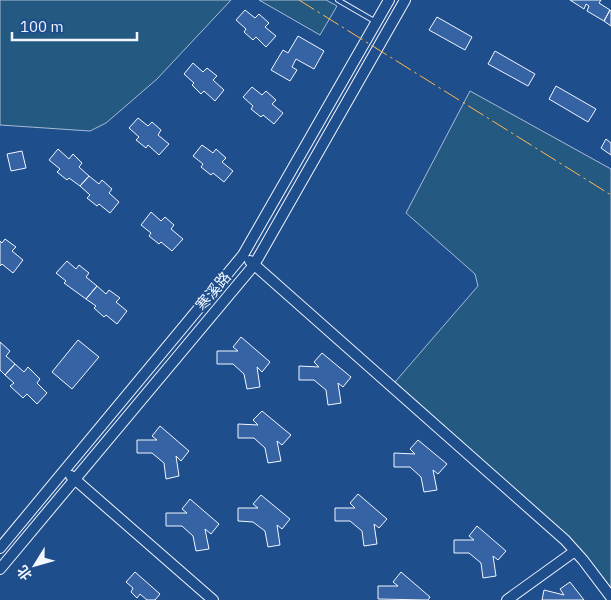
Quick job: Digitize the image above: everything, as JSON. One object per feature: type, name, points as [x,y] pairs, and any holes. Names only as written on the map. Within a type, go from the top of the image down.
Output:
[{"type":"main road","name":"寒溪路","points":[[0,548],[243,255],[389,0]]},
{"type":"main road","name":"寒溪路","points":[[0,570],[254,265],[405,0]]},
{"type":"main road","points":[[243,255],[553,530],[575,551],[611,597]]},
{"type":"main road","points":[[64,470],[213,600]]},
{"type":"main road","points":[[507,600],[575,551]]},
{"type":"lane","points":[[338,0],[376,22]]},
{"type":"shaded area","points":[[0,0],[231,0],[157,79],[106,123],[90,131],[0,125]]},
{"type":"shaded area","points":[[259,0],[326,0],[337,6],[320,35]]},
{"type":"shaded area","points":[[470,91],[611,169],[611,588],[568,536],[395,382],[478,286],[475,274],[406,213]]},
{"type":"building","points":[[570,0],[601,0],[599,3],[610,10],[604,21],[587,11],[589,6],[586,4],[584,9]]},
{"type":"building","points":[[245,10],[255,18],[259,14],[269,23],[265,27],[276,36],[266,47],[256,37],[253,40],[244,32],[246,29],[236,20]]},
{"type":"building","points":[[611,11],[611,26],[604,21]]},
{"type":"building","points":[[437,17],[472,37],[465,50],[429,30]]},
{"type":"building","points":[[298,36],[324,51],[314,69],[296,59],[292,67],[297,70],[290,81],[271,70],[283,50],[288,53]]},
{"type":"building","points":[[495,51],[535,74],[528,86],[488,64]]},
{"type":"building","points":[[193,63],[203,72],[207,68],[217,76],[213,80],[224,90],[215,101],[204,91],[201,94],[192,85],[194,83],[184,74]]},
{"type":"building","points":[[556,86],[596,109],[588,122],[549,99]]},
{"type":"building","points":[[252,87],[262,95],[266,91],[276,100],[272,104],[283,113],[274,124],[263,115],[261,117],[251,109],[253,106],[243,97]]},
{"type":"building","points":[[138,118],[148,126],[152,122],[161,130],[158,135],[169,144],[159,155],[148,145],[146,148],[136,140],[139,137],[129,128]]},
{"type":"building","points":[[606,139],[611,143],[611,155],[601,148]]},
{"type":"building","points":[[202,145],[213,153],[216,149],[226,158],[222,162],[233,171],[224,182],[213,173],[211,175],[201,167],[203,164],[193,156]]},
{"type":"building","points":[[58,149],[69,159],[73,154],[82,163],[79,167],[89,176],[80,186],[69,178],[67,180],[57,172],[60,169],[49,160]]},
{"type":"building","points":[[22,151],[26,168],[11,171],[7,154]]},
{"type":"building","points":[[89,176],[99,184],[102,180],[112,189],[109,193],[119,202],[110,213],[99,204],[97,206],[87,198],[90,195],[80,186]]},
{"type":"building","points":[[151,212],[161,221],[165,217],[174,225],[171,229],[183,239],[172,251],[161,242],[159,244],[149,236],[151,233],[141,225]]},
{"type":"building","points":[[5,239],[16,247],[12,251],[23,260],[13,273],[2,264],[0,266],[0,241],[2,243]]},
{"type":"building","points":[[67,261],[76,269],[79,265],[89,273],[86,277],[97,286],[86,299],[64,283],[66,281],[56,273]]},
{"type":"building","points":[[97,286],[106,294],[109,290],[120,298],[116,302],[127,311],[117,324],[106,315],[104,317],[94,308],[96,306],[86,299]]},
{"type":"building","points":[[241,337],[270,362],[262,372],[257,367],[260,387],[247,389],[244,374],[233,364],[217,364],[217,351],[238,351],[233,347]]},
{"type":"building","points":[[78,340],[99,357],[72,389],[52,372]]},
{"type":"building","points":[[0,342],[10,351],[6,356],[15,364],[5,375],[0,370]]},
{"type":"building","points":[[322,353],[351,377],[343,387],[338,383],[341,403],[328,405],[326,390],[314,380],[299,380],[299,366],[319,367],[314,362]]},
{"type":"building","points":[[15,364],[24,372],[28,367],[40,379],[37,383],[47,393],[37,404],[27,394],[23,398],[10,386],[14,383],[5,375]]},
{"type":"building","points":[[262,411],[291,435],[282,445],[277,441],[281,461],[268,463],[265,448],[254,438],[238,438],[238,424],[258,425],[253,420]]},
{"type":"building","points":[[160,426],[189,451],[181,461],[176,456],[179,476],[166,479],[164,463],[152,453],[137,453],[137,440],[157,440],[152,436]]},
{"type":"building","points":[[418,440],[447,464],[438,474],[433,470],[437,490],[424,492],[421,477],[410,467],[394,467],[394,453],[415,454],[410,449]]},
{"type":"building","points":[[358,494],[387,519],[379,528],[374,524],[377,544],[364,546],[362,531],[350,521],[335,521],[335,508],[355,508],[350,503]]},
{"type":"building","points":[[261,495],[290,519],[282,529],[277,525],[280,545],[268,547],[265,531],[253,522],[238,521],[238,508],[258,508],[253,504]]},
{"type":"building","points":[[190,499],[219,524],[211,534],[205,529],[209,549],[196,551],[193,536],[182,526],[166,526],[166,513],[187,513],[182,509]]},
{"type":"building","points":[[477,526],[506,551],[498,560],[493,556],[496,576],[483,578],[481,563],[469,553],[454,553],[454,540],[474,540],[469,536]]},
{"type":"building","points":[[135,572],[160,594],[155,600],[147,600],[140,594],[137,598],[131,592],[133,588],[126,582]]},
{"type":"building","points":[[401,572],[430,597],[428,600],[378,599],[378,586],[398,586],[393,582]]},
{"type":"building","points":[[570,582],[584,600],[542,600],[544,590],[564,595],[560,589]]},
{"type":"power","points":[[299,0],[611,195]]}]
